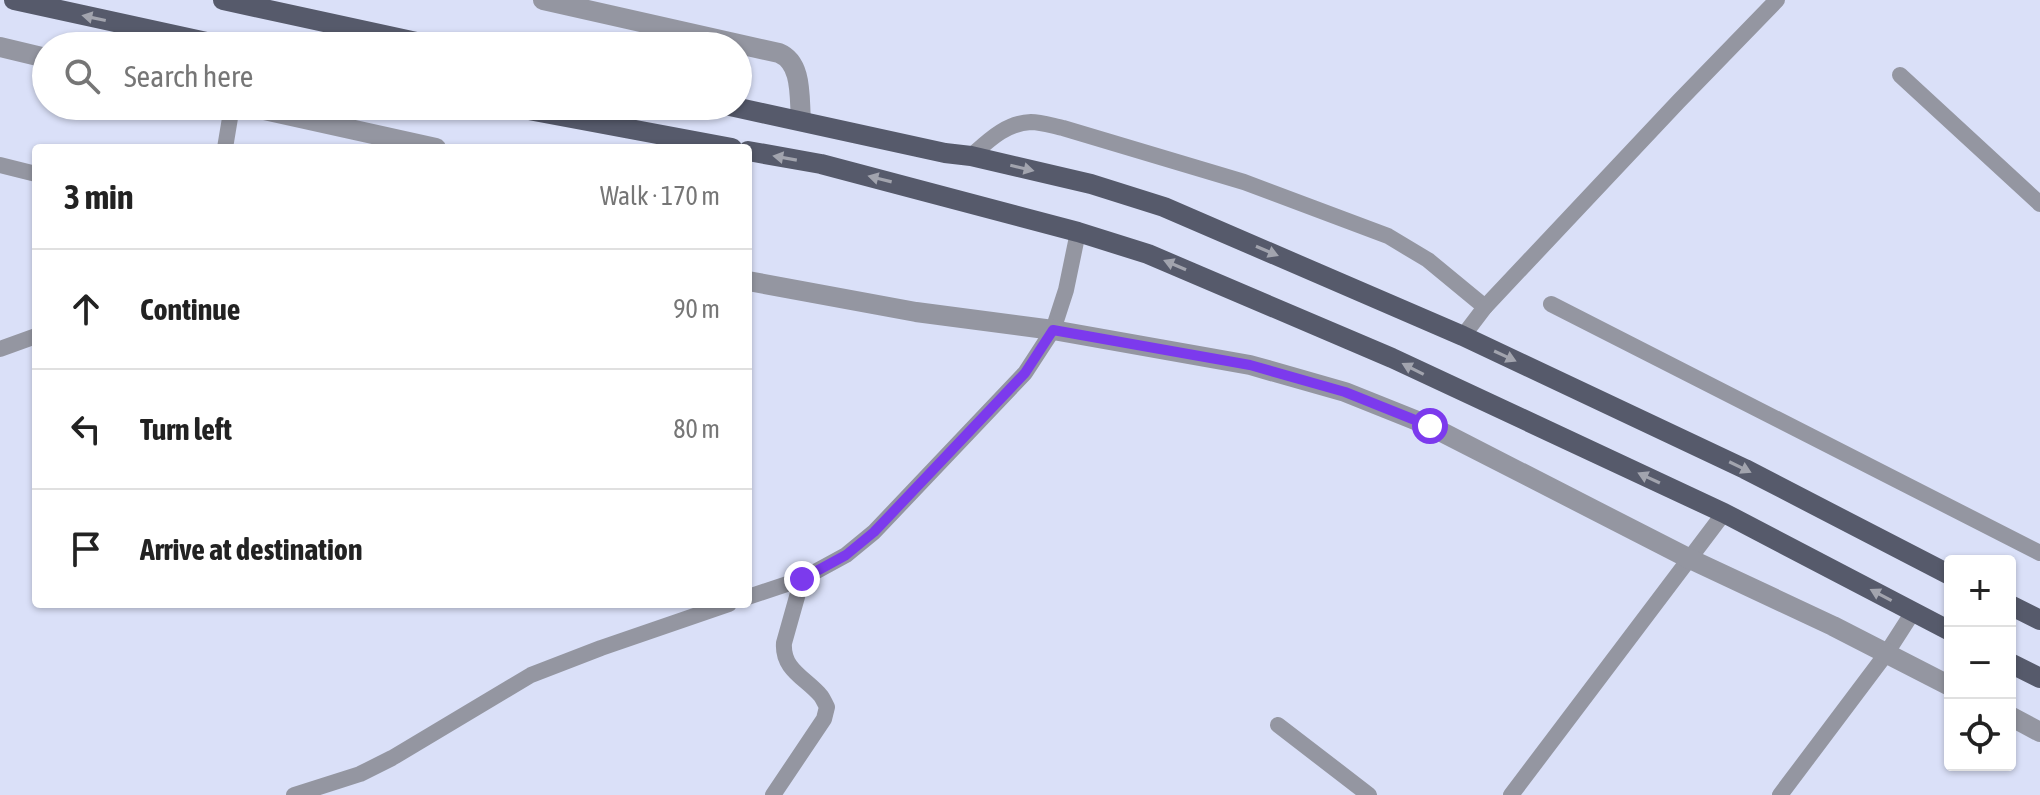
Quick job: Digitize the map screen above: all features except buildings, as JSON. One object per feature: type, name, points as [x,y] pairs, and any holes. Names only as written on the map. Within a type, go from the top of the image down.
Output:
[{"type":"main road","points":[[14,0],[161,32]]},
{"type":"main road","points":[[223,0],[370,32]]},
{"type":"main road","points":[[752,110],[1091,184],[1164,207],[1463,336],[1745,469],[1944,572]]},
{"type":"main road","points":[[582,120],[711,144]]},
{"type":"main road","points":[[752,152],[821,164],[939,194],[1148,254],[1392,358],[1724,513],[1944,628]]},
{"type":"main road","points":[[2016,608],[2040,620]]},
{"type":"main road","points":[[2016,666],[2040,678]]},
{"type":"street","points":[[543,0],[685,32]]},
{"type":"street","points":[[0,47],[32,55]]},
{"type":"street","points":[[752,47],[787,57],[797,76],[801,120]]},
{"type":"street","points":[[309,120],[418,144]]},
{"type":"street","points":[[752,282],[916,312],[1053,330],[1250,365],[1345,392],[1430,426],[1690,559],[1944,683]]},
{"type":"street","points":[[2016,719],[2040,732]]},
{"type":"lane","points":[[1463,336],[1485,307],[1777,0]]},
{"type":"lane","points":[[1900,75],[2040,204]]},
{"type":"lane","points":[[226,144],[230,120]]},
{"type":"lane","points":[[971,156],[997,133],[1016,124],[1033,122],[1063,128],[1244,182],[1388,236],[1428,260],[1485,307]]},
{"type":"lane","points":[[0,165],[32,173]]},
{"type":"lane","points":[[752,596],[802,579],[846,555],[874,532],[1025,373],[1053,330],[1066,290],[1078,232]]},
{"type":"lane","points":[[1551,304],[2040,553]]},
{"type":"lane","points":[[0,349],[32,337]]},
{"type":"lane","points":[[1511,795],[1724,513]]},
{"type":"lane","points":[[773,795],[824,719],[827,707],[820,694],[791,668],[783,651],[802,579]]},
{"type":"lane","points":[[294,795],[360,774],[392,758],[531,675],[717,608]]},
{"type":"lane","points":[[1780,795],[1886,654],[1913,612]]},
{"type":"lane","points":[[1278,725],[1369,795]]},
{"type":"route","points":[[802,579],[846,555],[874,532],[1025,373],[1053,330],[1250,365],[1345,392],[1430,426]]}]
